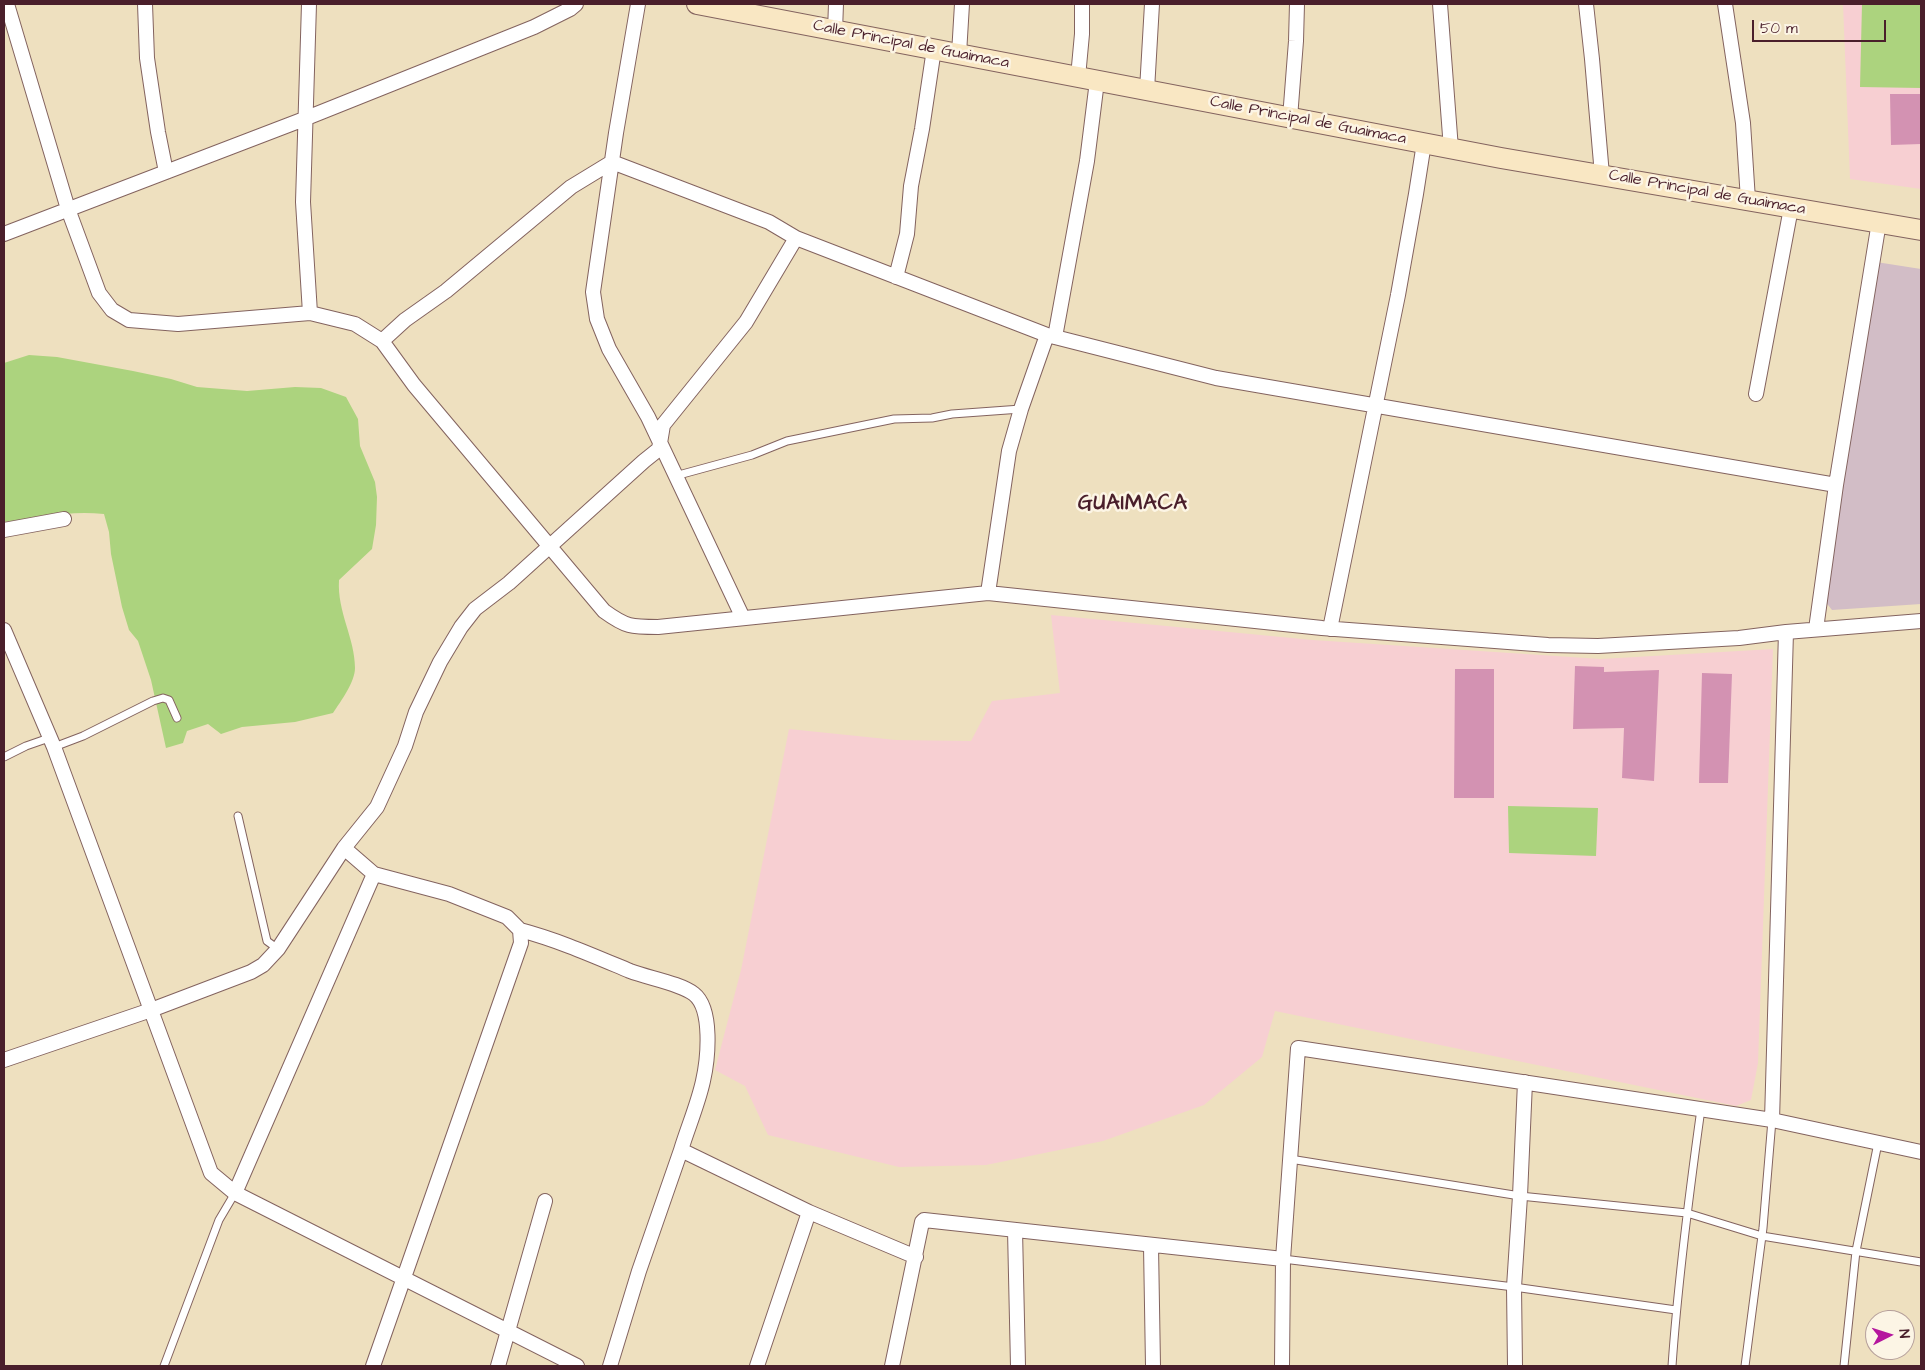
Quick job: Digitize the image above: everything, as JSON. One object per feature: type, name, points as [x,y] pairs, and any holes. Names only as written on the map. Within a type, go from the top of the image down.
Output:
[{"type":"main road","name":"Calle Principal de Guaimaca","points":[[707,5],[1451,149],[1921,230]]},
{"type":"street","points":[[7,4],[68,209],[99,293],[112,310],[129,320],[178,324],[310,313],[355,324],[382,341],[414,385],[604,611],[621,623],[637,627],[658,627],[988,593],[1330,629],[1548,645],[1598,646],[1739,638],[1816,629],[1921,621]]},
{"type":"street","points":[[145,4],[147,58],[166,172]]},
{"type":"street","points":[[309,4],[303,202],[310,313]]},
{"type":"street","points":[[4,234],[534,28],[576,4]]},
{"type":"street","points":[[638,4],[593,292],[597,319],[609,349],[648,417],[743,618]]},
{"type":"street","points":[[835,30],[836,4]]},
{"type":"street","points":[[959,54],[962,4]]},
{"type":"street","points":[[988,593],[1009,451],[1021,409],[1051,336],[1087,161],[1087,79],[1082,34],[1082,4]]},
{"type":"street","points":[[1147,90],[1152,4]]},
{"type":"street","points":[[1290,118],[1297,4]]},
{"type":"street","points":[[1440,4],[1451,149]]},
{"type":"street","points":[[1586,4],[1602,175]]},
{"type":"street","points":[[1725,4],[1743,123],[1748,200]]},
{"type":"street","points":[[896,277],[906,234],[911,186],[934,49]]},
{"type":"street","points":[[1330,629],[1398,295],[1424,143]]},
{"type":"street","points":[[612,162],[769,222],[796,238],[1051,336],[1216,378],[1836,485]]},
{"type":"street","points":[[382,341],[405,320],[446,291],[571,187],[612,162]]},
{"type":"street","points":[[1756,394],[1791,208]]},
{"type":"street","points":[[1816,629],[1836,485],[1879,222]]},
{"type":"street","points":[[4,1060],[151,1010],[251,972],[263,965],[278,949],[344,848],[377,807],[405,746],[416,712],[440,662],[461,627],[475,610],[509,583],[659,449],[663,425],[746,322],[796,238]]},
{"type":"street","points":[[4,530],[64,519]]},
{"type":"street","points":[[4,630],[51,743],[207,1166],[216,1179],[235,1193],[577,1366]]},
{"type":"street","points":[[1772,1120],[1786,632]]},
{"type":"street","points":[[344,848],[374,874],[448,894],[507,918],[520,930],[549,938],[632,971],[680,986],[701,1000],[706,1020],[706,1064],[703,1082],[638,1271],[610,1366]]},
{"type":"street","points":[[235,1193],[374,874]]},
{"type":"street","points":[[373,1366],[521,943],[520,930]]},
{"type":"street","points":[[1282,1366],[1283,1259],[1298,1048],[1772,1120],[1921,1152]]},
{"type":"street","points":[[1515,1366],[1514,1287],[1525,1082]]},
{"type":"street","points":[[681,1150],[809,1212],[916,1257]]},
{"type":"street","points":[[498,1366],[545,1201]]},
{"type":"street","points":[[757,1366],[809,1212]]},
{"type":"street","points":[[892,1366],[922,1222],[924,1220],[1283,1259]]},
{"type":"street","points":[[1015,1230],[1018,1366]]},
{"type":"street","points":[[1151,1246],[1152,1366]]},
{"type":"lane","points":[[675,476],[752,455],[787,441],[894,419],[932,418],[952,414],[1021,409]]},
{"type":"lane","points":[[4,757],[26,746],[75,740],[144,704],[163,698],[169,700],[177,718]]},
{"type":"lane","points":[[238,816],[267,941],[278,949]]},
{"type":"lane","points":[[1672,1366],[1676,1310],[1701,1109]]},
{"type":"lane","points":[[1745,1366],[1762,1236],[1772,1120]]},
{"type":"lane","points":[[1844,1366],[1856,1251],[1878,1143]]},
{"type":"lane","points":[[1290,1159],[1520,1196],[1687,1213],[1762,1236],[1921,1262]]},
{"type":"lane","points":[[164,1366],[219,1220],[235,1193]]},
{"type":"lane","points":[[1283,1259],[1514,1287],[1676,1310]]},
{"type":"shaded area","points":[[1843,4],[1921,4],[1921,189],[1850,179]]},
{"type":"shaded area","points":[[1876,262],[1921,269],[1921,604],[1832,610],[1824,600]]},
{"type":"shaded area","points":[[1051,615],[1313,640],[1601,659],[1773,649],[1758,1063],[1751,1100],[1736,1106],[1275,1011],[1262,1057],[1204,1105],[1103,1141],[986,1165],[899,1167],[768,1135],[745,1086],[715,1070],[741,970],[789,729],[896,740],[971,741],[992,701],[1060,693]]},
{"type":"green space","points":[[1862,4],[1921,4],[1921,88],[1860,87]]},
{"type":"green space","points":[[29,355],[57,357],[133,371],[197,387],[247,391],[295,387],[321,388],[346,397],[358,419],[360,446],[375,482],[377,497],[376,525],[372,549],[339,580],[343,614],[352,646],[355,668],[350,685],[333,713],[295,722],[242,727],[221,734],[208,724],[187,731],[183,743],[166,748],[151,680],[138,641],[129,630],[122,607],[104,514],[66,514],[4,522],[4,363]]},
{"type":"green space","points":[[1508,806],[1598,808],[1596,856],[1509,853]]},
{"type":"building","points":[[1890,94],[1921,94],[1921,144],[1891,145]]},
{"type":"building","points":[[1575,666],[1604,667],[1604,672],[1659,670],[1654,781],[1622,778],[1624,728],[1573,729]]},
{"type":"building","points":[[1455,669],[1494,669],[1494,798],[1454,798]]},
{"type":"building","points":[[1702,673],[1732,674],[1728,783],[1699,783]]},
{"type":"district","name":"GUAIMACA","points":[[1133,505]]}]
